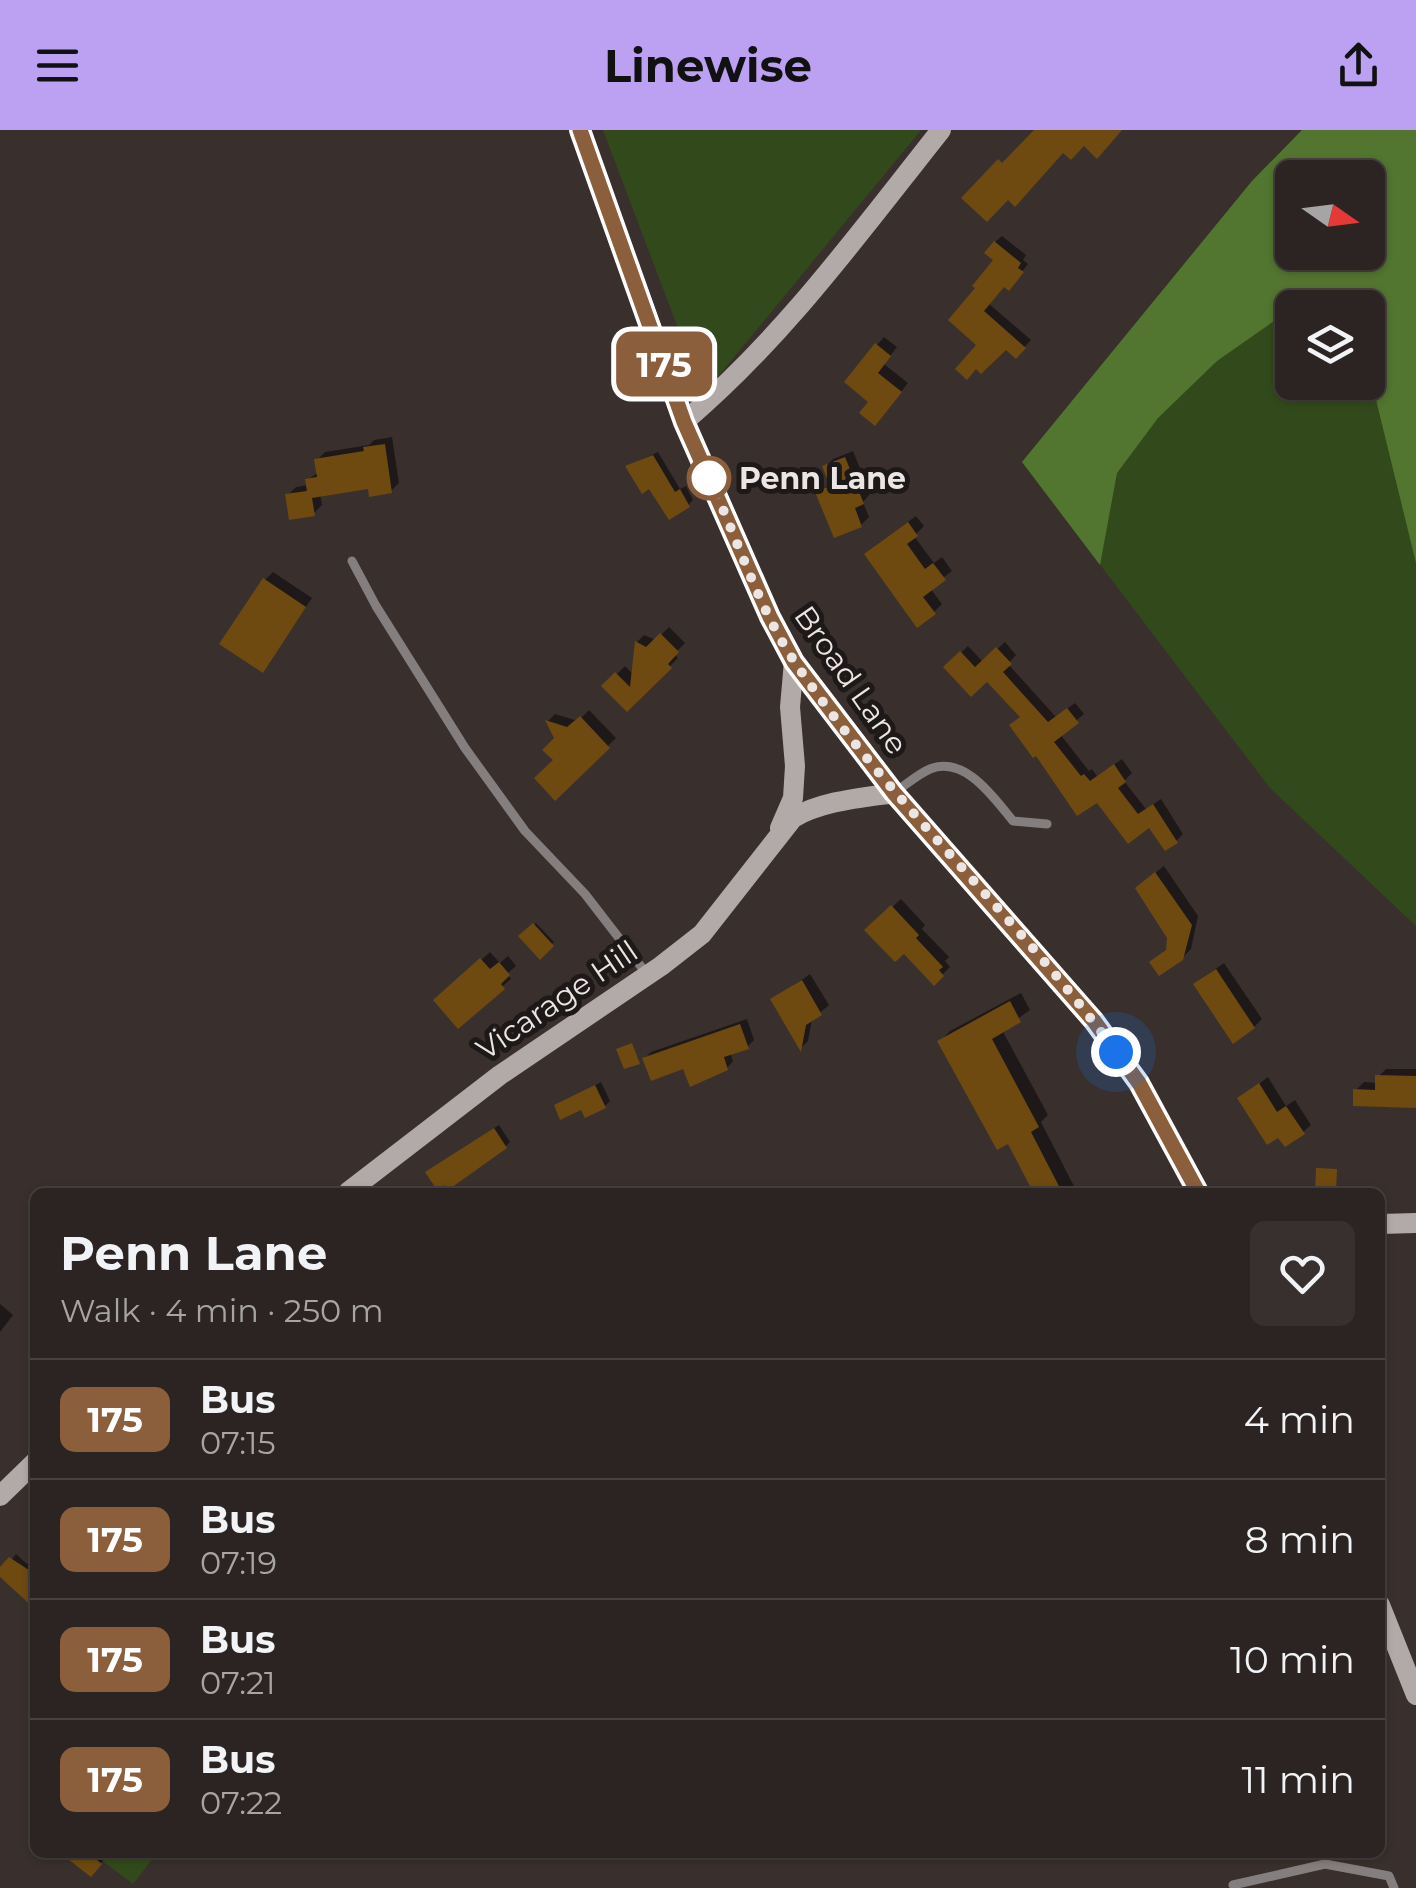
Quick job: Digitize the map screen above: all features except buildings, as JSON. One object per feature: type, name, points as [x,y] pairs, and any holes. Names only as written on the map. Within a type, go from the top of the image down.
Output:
[{"type":"street","name":"Broad Lane","points":[[580,130],[684,422],[770,617],[794,662],[894,793],[1094,1021],[1139,1083],[1196,1188]]},
{"type":"street","points":[[684,422],[732,382],[789,321],[941,130]]},
{"type":"street","name":"Vicarage Hill","points":[[353,1188],[500,1075],[702,934],[777,835],[793,798],[795,766],[790,706],[794,662]]},
{"type":"street","name":"Vicarage Hill","points":[[777,835],[804,812],[849,799],[894,793]]},
{"type":"street","points":[[1385,1224],[1416,1223]]},
{"type":"street","points":[[0,1496],[30,1467]]},
{"type":"street","points":[[1385,1618],[1416,1695]]},
{"type":"lane","points":[[352,561],[465,748],[525,831],[585,894],[648,975]]},
{"type":"lane","points":[[894,793],[932,768],[956,767],[982,786],[1014,821],[1047,824]]},
{"type":"lane","points":[[1233,1885],[1325,1864],[1389,1876],[1394,1888]]},
{"type":"green space","points":[[603,130],[921,130],[716,379],[695,373]]},
{"type":"green space","points":[[1302,130],[1416,130],[1416,926],[1270,788],[1022,462],[1252,181]]},
{"type":"green space","points":[[1302,130],[1416,130],[1416,563],[1376,400],[1385,400],[1385,290],[1275,290],[1275,320],[1217,361],[1158,418],[1117,473],[1100,565],[1022,462],[1252,181]]},
{"type":"green space","points":[[99,1858],[153,1858],[133,1884]]},
{"type":"bus line","name":"175","points":[[580,130],[684,422],[770,617],[794,662],[894,793],[1094,1021],[1139,1083],[1196,1188]]},
{"type":"place","name":"Penn Lane","points":[[709,478]]},
{"type":"route","points":[[709,478],[794,662],[894,793],[1046,964],[1116,1052]]}]
